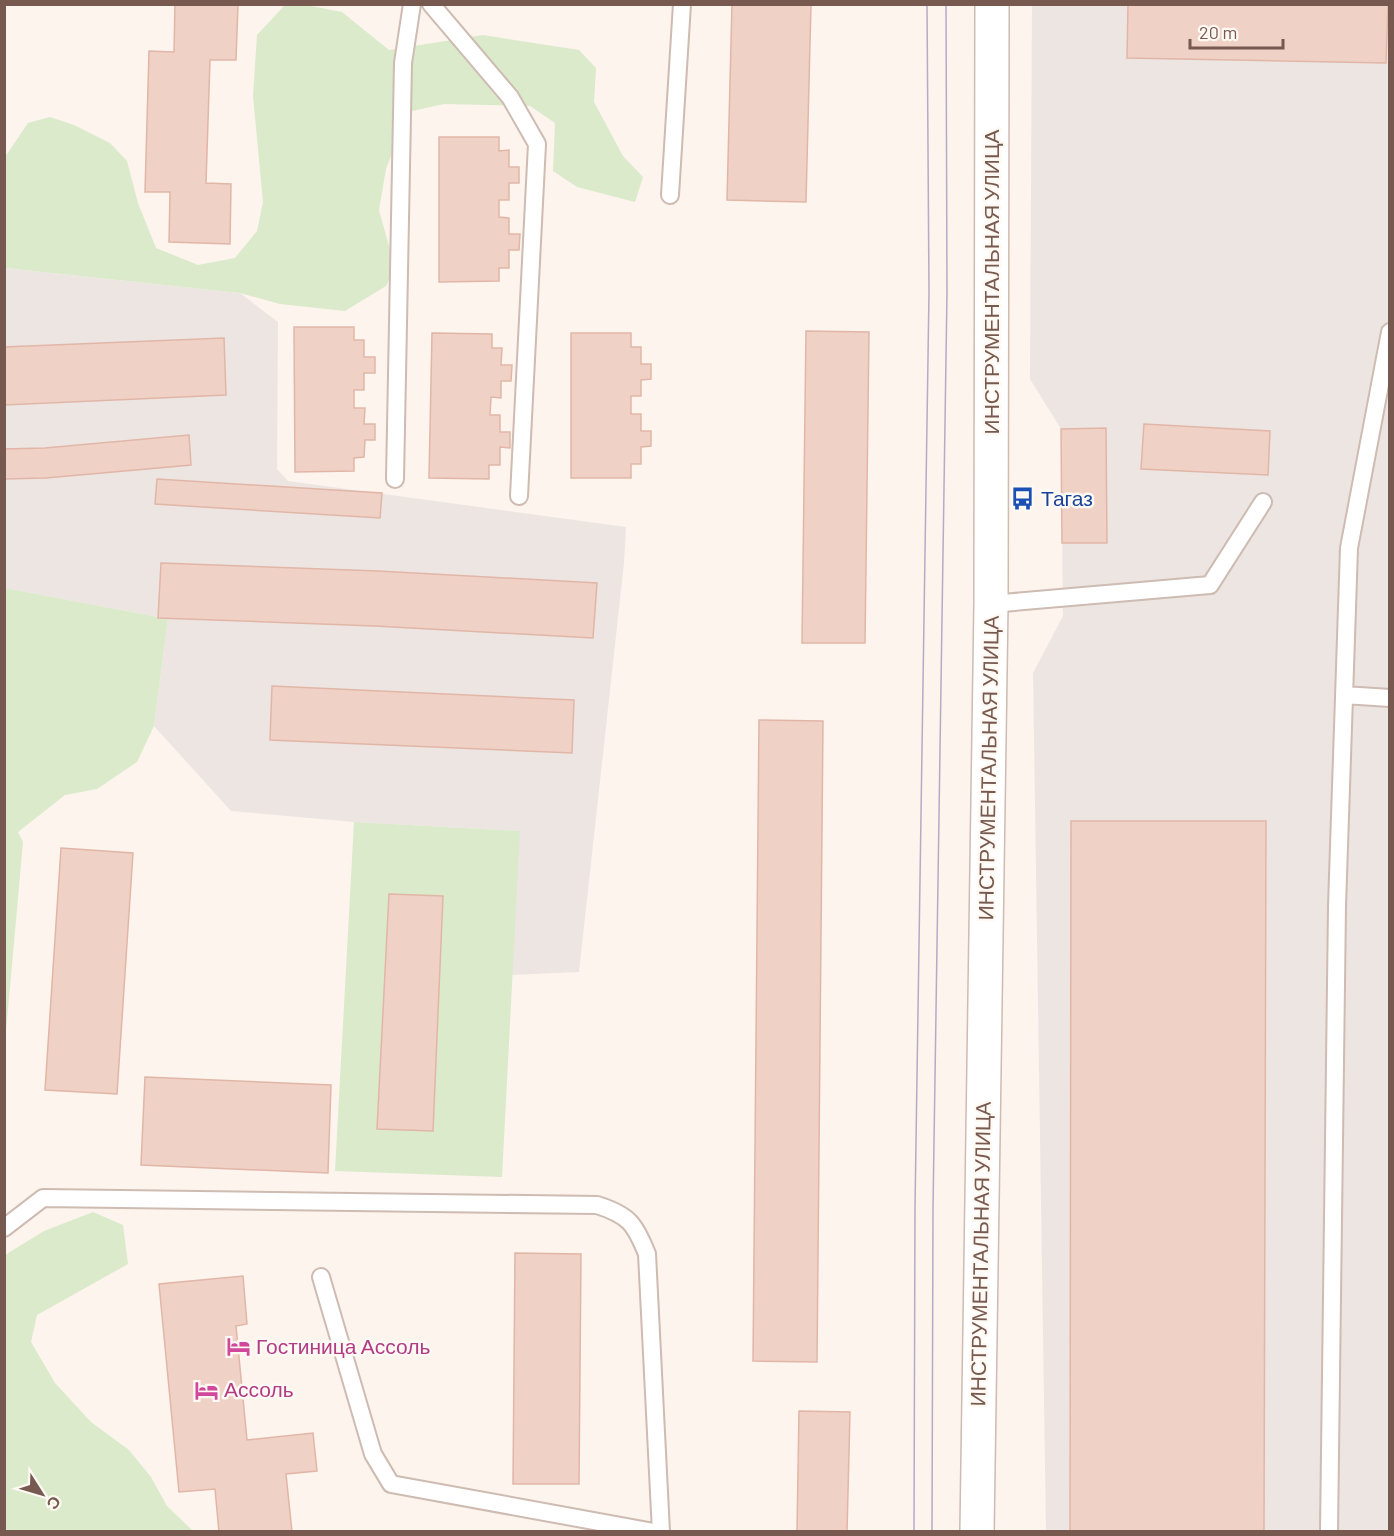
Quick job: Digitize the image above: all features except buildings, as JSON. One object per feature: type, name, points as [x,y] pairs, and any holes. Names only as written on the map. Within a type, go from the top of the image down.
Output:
[{"type":"street","name":"ИНСТРУМЕНТАЛЬНАЯ УЛИЦА","points":[[977,1532],[991,604],[992,4]]},
{"type":"lane","points":[[395,479],[403,63],[412,4]]},
{"type":"lane","points":[[431,4],[510,96],[537,144],[519,496]]},
{"type":"lane","points":[[670,195],[682,4]]},
{"type":"lane","points":[[1329,1532],[1337,906],[1349,548],[1389,336]]},
{"type":"lane","points":[[991,604],[1210,585],[1263,502]]},
{"type":"lane","points":[[1344,695],[1389,698]]},
{"type":"lane","points":[[4,1228],[43,1198],[597,1205],[618,1212],[637,1230],[647,1254],[661,1532]]},
{"type":"lane","points":[[321,1277],[373,1454],[391,1484],[654,1532]]},
{"type":"shaded area","points":[[1032,5],[1389,5],[1389,1531],[1046,1531],[1033,673],[1063,616],[1061,429],[1030,379]]},
{"type":"shaded area","points":[[4,268],[240,293],[278,322],[277,469],[288,481],[626,527],[579,972],[512,975],[519,831],[354,822],[231,811],[154,726],[168,619],[5,588]]},
{"type":"green space","points":[[285,5],[306,5],[342,12],[389,50],[483,35],[579,50],[596,68],[594,102],[623,156],[643,177],[635,202],[577,187],[553,171],[555,123],[530,106],[444,104],[394,115],[397,140],[386,169],[379,210],[395,268],[386,286],[345,311],[280,304],[240,293],[5,268],[5,157],[28,123],[50,117],[74,125],[110,143],[127,161],[138,203],[156,248],[198,265],[235,258],[257,231],[263,202],[253,96],[257,35]]},
{"type":"green space","points":[[5,588],[168,619],[154,726],[137,762],[97,789],[65,795],[18,832],[23,842],[5,1043]]},
{"type":"green space","points":[[354,822],[520,831],[502,1177],[335,1171]],"holes":[[[389,895],[443,896],[433,1131],[377,1129]]]},
{"type":"green space","points":[[93,1212],[123,1225],[128,1264],[37,1315],[31,1342],[55,1383],[91,1422],[129,1450],[151,1477],[167,1506],[193,1531],[5,1531],[5,1255],[44,1231]]},
{"type":"tram line","points":[[914,1532],[915,1207],[929,292],[927,4]]},
{"type":"tram line","points":[[932,1532],[933,1208],[947,292],[946,4]]},
{"type":"place","name":"Тагаз","points":[[1023,499]]},
{"type":"place","name":"Гостиница Ассоль","points":[[238,1347]]},
{"type":"place","name":"Ассоль","points":[[206,1390]]}]
